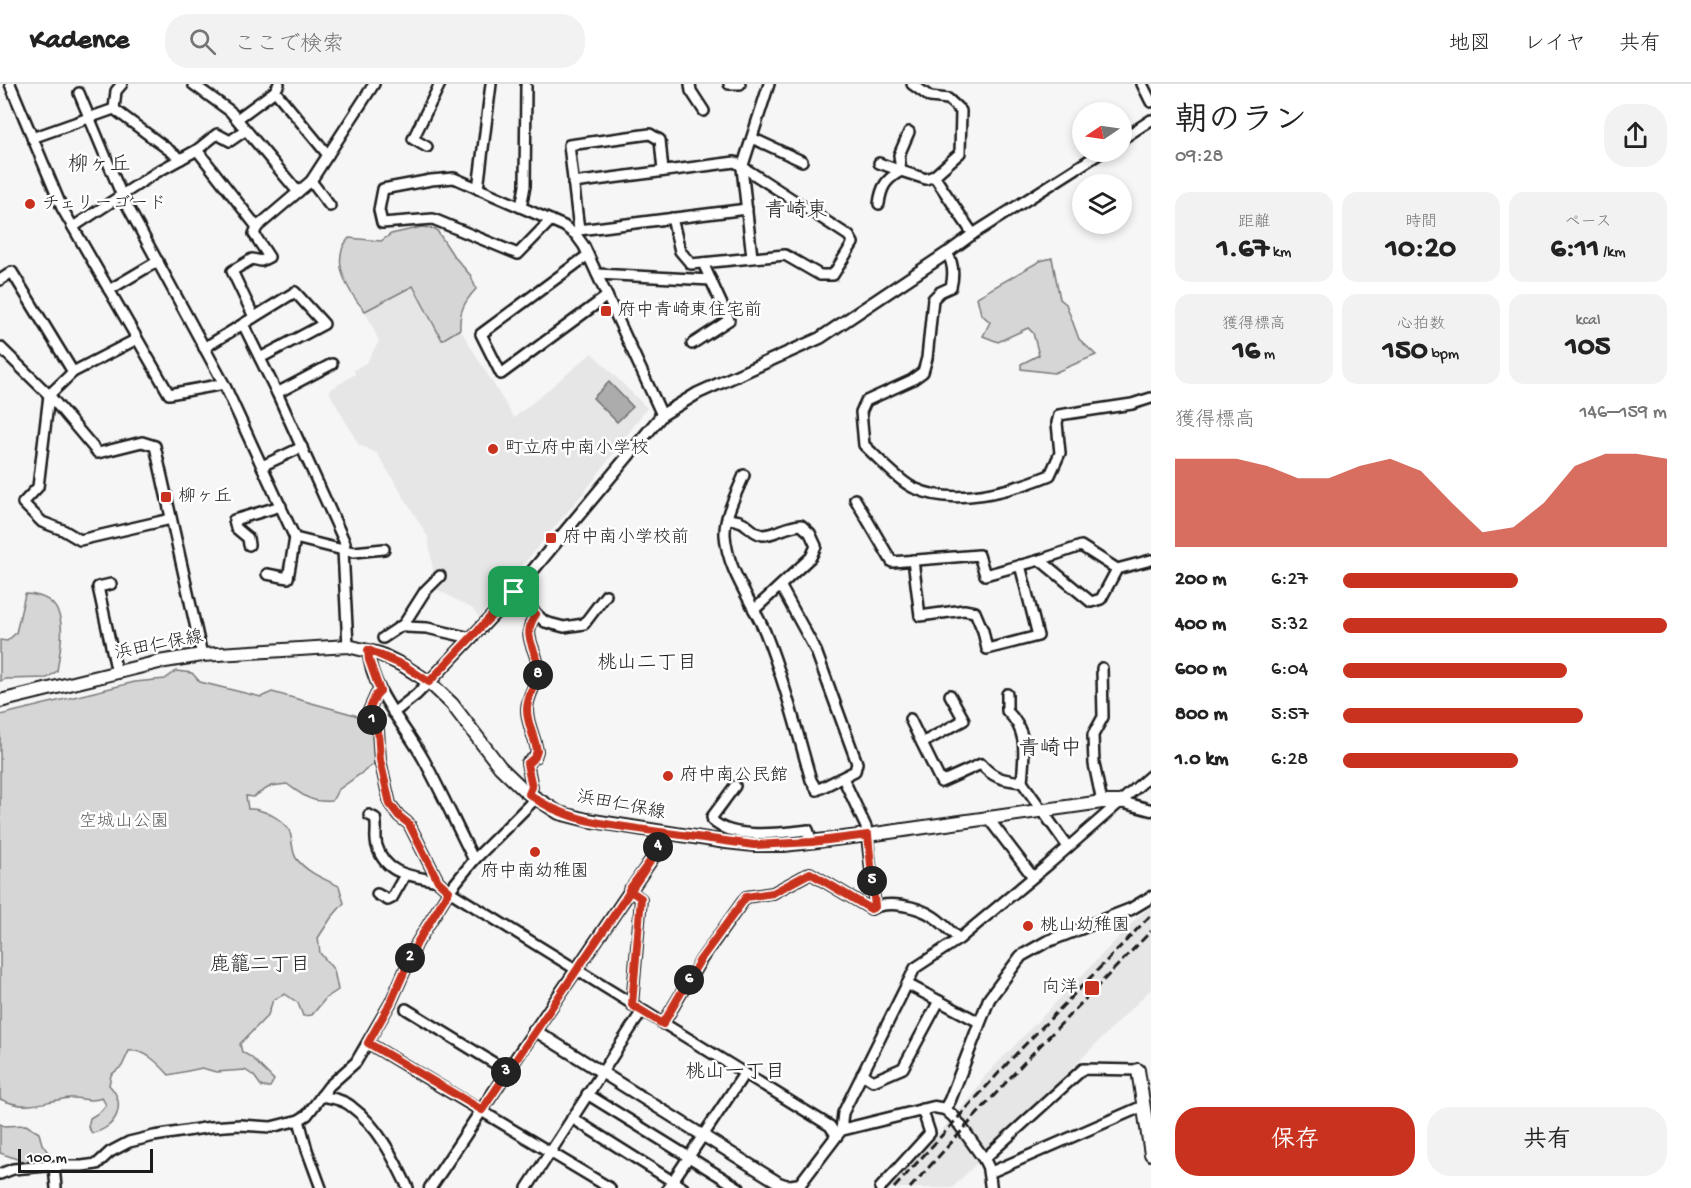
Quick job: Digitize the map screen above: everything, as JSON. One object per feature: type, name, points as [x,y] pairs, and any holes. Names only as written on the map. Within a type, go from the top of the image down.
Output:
[{"type":"main road","name":"浜田仁保線","points":[[0,701],[159,662],[202,654],[348,646],[368,650],[405,666],[429,682],[452,704],[500,766],[532,797],[559,813],[573,817],[754,845],[812,842],[1102,802],[1121,802]]},
{"type":"main road","points":[[1138,1070],[1151,1154]]},
{"type":"street","points":[[10,84],[55,195],[169,394],[224,384]]},
{"type":"street","points":[[114,109],[116,91],[122,84]]},
{"type":"street","points":[[194,84],[230,111],[298,192]]},
{"type":"street","points":[[254,317],[232,271],[252,259],[261,261],[269,257],[254,234],[257,227],[311,181],[374,84]]},
{"type":"street","points":[[427,147],[413,139],[440,84]]},
{"type":"street","points":[[478,189],[491,84]]},
{"type":"street","points":[[690,84],[691,91],[704,111]]},
{"type":"street","points":[[729,84],[740,84]]},
{"type":"street","points":[[752,257],[742,168],[769,84]]},
{"type":"street","points":[[879,163],[926,178],[934,176],[960,153],[961,111],[948,99],[930,97],[912,84]]},
{"type":"street","points":[[1142,84],[1151,102]]},
{"type":"street","points":[[521,207],[525,186],[526,86]]},
{"type":"street","points":[[237,119],[277,88],[328,155]]},
{"type":"street","points":[[79,93],[122,196],[224,384],[295,538],[288,578],[267,573]]},
{"type":"street","points":[[32,138],[114,109]]},
{"type":"street","points":[[114,109],[181,159]]},
{"type":"street","points":[[1132,132],[1151,120]]},
{"type":"street","points":[[73,227],[197,150],[217,134],[230,141],[246,130]]},
{"type":"street","points":[[901,171],[898,155],[909,132]]},
{"type":"street","points":[[662,415],[577,232],[569,145],[650,134],[660,140],[663,171]]},
{"type":"street","points":[[752,138],[802,161]]},
{"type":"street","points":[[197,150],[257,227]]},
{"type":"street","points":[[573,183],[735,162],[849,236],[853,243],[833,275],[820,275],[785,255],[691,264],[680,251],[672,218]]},
{"type":"street","points":[[393,713],[429,682],[514,592],[662,415],[698,393],[820,338],[973,234],[1086,162]]},
{"type":"street","points":[[879,204],[880,190],[888,178],[901,171]]},
{"type":"street","points":[[934,176],[973,234]]},
{"type":"street","points":[[550,220],[518,254],[433,219],[382,223],[379,210],[383,189],[454,178],[478,189],[521,207],[577,232],[747,209]]},
{"type":"street","points":[[311,181],[330,206]]},
{"type":"street","points":[[947,253],[952,262],[953,280],[951,287],[940,292],[933,299],[927,358],[923,372],[912,380],[866,401],[861,412],[864,445],[911,487],[935,496],[979,495],[1025,485],[1050,475],[1060,453],[1057,423],[1059,415],[1132,404],[1151,398]]},
{"type":"street","points":[[588,255],[481,334],[501,374],[607,296]]},
{"type":"street","points":[[109,290],[158,261]]},
{"type":"street","points":[[692,344],[729,320],[703,263]]},
{"type":"street","points":[[0,280],[12,272],[73,372]]},
{"type":"street","points":[[597,274],[711,280]]},
{"type":"street","points":[[204,348],[295,292],[324,324],[260,358]]},
{"type":"street","points":[[243,324],[345,543],[343,550],[348,646]]},
{"type":"street","points":[[137,339],[73,372],[49,395],[38,487],[23,503],[42,522],[80,540],[171,519]]},
{"type":"street","points":[[0,347],[49,395],[98,453],[142,442],[155,446],[202,654]]},
{"type":"street","points":[[277,393],[332,364]]},
{"type":"street","points":[[262,466],[302,447]]},
{"type":"street","points":[[744,475],[725,526],[725,539],[735,573],[765,632],[788,698],[811,780],[817,790],[855,771],[857,763],[816,651],[781,587]]},
{"type":"street","points":[[855,499],[892,562],[979,555],[985,575],[1081,546],[1117,569]]},
{"type":"street","points":[[249,545],[248,537],[236,528],[234,520],[281,506]]},
{"type":"street","points":[[728,519],[746,524],[755,532],[763,535],[772,534],[789,525],[801,525],[810,533],[816,546],[811,557],[754,610]]},
{"type":"street","points":[[295,538],[354,552],[384,549]]},
{"type":"street","points":[[913,560],[920,616],[964,610],[975,612],[987,649],[1038,636],[1020,565]]},
{"type":"street","points":[[1040,560],[1091,602],[1101,599],[1117,569],[1151,560]]},
{"type":"street","points":[[383,638],[404,624],[425,591],[440,576]]},
{"type":"street","points":[[111,584],[98,587],[117,673]]},
{"type":"street","points":[[514,592],[545,622],[564,627],[584,624],[606,595]]},
{"type":"street","points":[[0,1174],[12,1169],[97,1164],[110,1152],[129,1142],[154,1136],[211,1127],[240,1125],[271,1127],[299,1120],[307,1115],[329,1086],[356,1062],[391,1002],[417,943],[449,891],[532,797],[527,764],[535,757],[537,751],[527,710],[530,691],[538,678],[538,666],[532,649],[529,627],[536,614]]},
{"type":"street","points":[[404,624],[406,627],[427,628],[471,638]]},
{"type":"street","points":[[368,650],[369,660],[380,691],[423,758],[474,860]]},
{"type":"street","points":[[1102,668],[1103,717],[1092,735],[1094,764],[1102,802]]},
{"type":"street","points":[[380,691],[367,715],[378,730],[380,760],[390,804],[409,824],[438,881],[449,891],[838,1133]]},
{"type":"street","points":[[1007,694],[1007,711],[1015,719],[1025,745],[1022,782],[1068,847]]},
{"type":"street","points":[[922,743],[964,720],[950,695]]},
{"type":"street","points":[[910,719],[941,782],[981,764],[998,779],[1022,782]]},
{"type":"street","points":[[534,1030],[779,1183],[795,1187],[807,1176],[838,1133],[843,1113],[915,968],[958,939],[1151,775]]},
{"type":"street","points":[[843,778],[866,826],[875,907]]},
{"type":"street","points":[[735,786],[712,817],[713,822],[718,826],[749,833],[768,834],[808,830],[812,842]]},
{"type":"street","points":[[1121,802],[1151,810]]},
{"type":"street","points":[[369,815],[375,818],[377,848],[387,863],[399,873],[438,881]]},
{"type":"street","points":[[988,818],[1033,877]]},
{"type":"street","points":[[430,1188],[534,1030],[656,853],[660,832]]},
{"type":"street","points":[[663,1024],[700,960],[746,897],[773,893],[810,873],[871,909],[899,904],[933,916],[958,939]]},
{"type":"street","points":[[377,894],[388,900],[392,898],[405,875]]},
{"type":"street","points":[[629,890],[641,898],[632,1005]]},
{"type":"street","points":[[945,1109],[989,999],[1022,956],[1047,942],[1131,909],[1151,897]]},
{"type":"street","points":[[907,984],[979,1022]]},
{"type":"street","points":[[862,1074],[873,1081],[903,1068],[939,1001]]},
{"type":"street","points":[[406,1009],[507,1071]]},
{"type":"street","points":[[527,1188],[642,1011]]},
{"type":"street","points":[[368,1043],[610,1188]]},
{"type":"street","points":[[984,1159],[1083,1069],[1138,1070]]},
{"type":"street","points":[[670,1185],[744,1074]]},
{"type":"street","points":[[587,1094],[739,1188]]},
{"type":"street","points":[[321,1096],[341,1101],[352,1107],[364,1119],[381,1138],[408,1188]]},
{"type":"street","points":[[989,1173],[1143,1106]]},
{"type":"street","points":[[838,1133],[922,1109],[934,1107],[945,1109],[954,1117],[984,1159],[991,1188]]},
{"type":"street","points":[[880,1188],[930,1132],[922,1109]]},
{"type":"street","points":[[572,1118],[670,1185],[682,1188]]},
{"type":"street","points":[[299,1120],[321,1188]]},
{"type":"street","points":[[54,1166],[56,1188]]},
{"type":"shaded area","name":"町立府中南小学校","points":[[412,286],[442,339],[460,329],[514,418],[592,353],[647,408],[590,485],[479,617],[473,609],[436,589],[428,537],[377,453],[359,445],[330,394],[330,390],[355,374],[354,370],[367,362],[379,341],[365,311]]},
{"type":"shaded area","points":[[609,382],[633,407],[617,422],[593,398]]},
{"type":"shaded area","points":[[1151,906],[1151,989],[952,1188],[889,1188],[972,1097],[985,1076]]},
{"type":"green space","points":[[422,227],[436,229],[453,255],[471,276],[476,289],[463,307],[460,329],[442,340],[413,286],[365,311],[347,285],[341,266],[343,247],[349,238],[381,241],[391,234]]},
{"type":"green space","points":[[1052,258],[1060,299],[1066,304],[1079,339],[1096,355],[1054,373],[1021,369],[1021,364],[1039,355],[1033,333],[1028,328],[998,342],[983,336],[990,322],[981,314],[977,297],[1040,261]]},
{"type":"green space","points":[[25,594],[40,596],[51,602],[57,610],[60,620],[61,645],[57,671],[47,678],[0,681],[0,640],[7,641],[16,633]]},
{"type":"green space","name":"空城山公園","points":[[176,671],[192,673],[200,682],[261,697],[272,692],[355,715],[369,725],[376,740],[374,764],[338,790],[332,801],[313,800],[287,784],[271,786],[253,797],[246,796],[248,809],[265,812],[286,826],[290,833],[294,855],[300,863],[316,875],[339,886],[344,903],[318,938],[320,953],[334,970],[338,990],[326,998],[312,1015],[303,1016],[298,1003],[285,994],[273,1000],[268,1015],[240,1044],[242,1052],[251,1057],[274,1080],[270,1087],[262,1087],[254,1076],[245,1070],[216,1072],[202,1068],[169,1075],[146,1055],[129,1051],[122,1066],[111,1075],[109,1085],[118,1100],[117,1115],[107,1126],[92,1133],[88,1127],[90,1118],[106,1105],[102,1098],[93,1100],[70,1098],[27,1105],[0,1099],[0,715],[135,682],[165,679]]},
{"type":"green space","points":[[0,1124],[4,1126],[26,1125],[39,1133],[42,1144],[50,1155],[47,1162],[28,1163],[0,1153]]},
{"type":"railway","points":[[894,1188],[1016,1054],[1151,915]]},
{"type":"railway","points":[[910,1188],[1029,1057],[1151,931]]},
{"type":"place","name":"チェリーゴード","points":[[30,204]]},
{"type":"place","name":"府中青崎東住宅前","points":[[606,311]]},
{"type":"place","name":"町立府中南小学校","points":[[493,449]]},
{"type":"place","name":"柳ヶ丘","points":[[166,497]]},
{"type":"place","name":"府中南小学校前","points":[[551,538]]},
{"type":"place","name":"府中南公民館","points":[[668,776]]},
{"type":"place","name":"府中南幼稚園","points":[[535,852]]},
{"type":"place","name":"桃山幼稚園","points":[[1028,926]]},
{"type":"place","name":"向洋","points":[[1092,988]]},
{"type":"district","name":"柳ヶ丘","points":[[99,166]]},
{"type":"district","name":"青崎東","points":[[796,212]]},
{"type":"district","name":"桃山二丁目","points":[[647,664]]},
{"type":"district","name":"青崎中","points":[[1050,750]]},
{"type":"district","name":"鹿籠二丁目","points":[[260,966]]},
{"type":"district","name":"桃山一丁目","points":[[735,1073]]},
{"type":"route","points":[[514,592],[429,682],[405,666],[368,650],[369,660],[380,691],[367,715],[378,730],[380,760],[390,804],[409,824],[438,881],[449,891],[417,943],[391,1002],[368,1043],[482,1110],[629,890],[656,853],[660,832],[754,845],[784,845],[868,835],[875,907],[871,909],[810,873],[773,893],[746,897],[700,960],[663,1024],[632,1005],[641,898],[629,890],[656,853],[658,848],[660,832],[559,813],[529,794],[532,787],[527,764],[535,757],[537,751],[535,735],[527,710],[530,691],[538,678],[538,666],[532,649],[529,627],[536,614],[514,592]]}]
